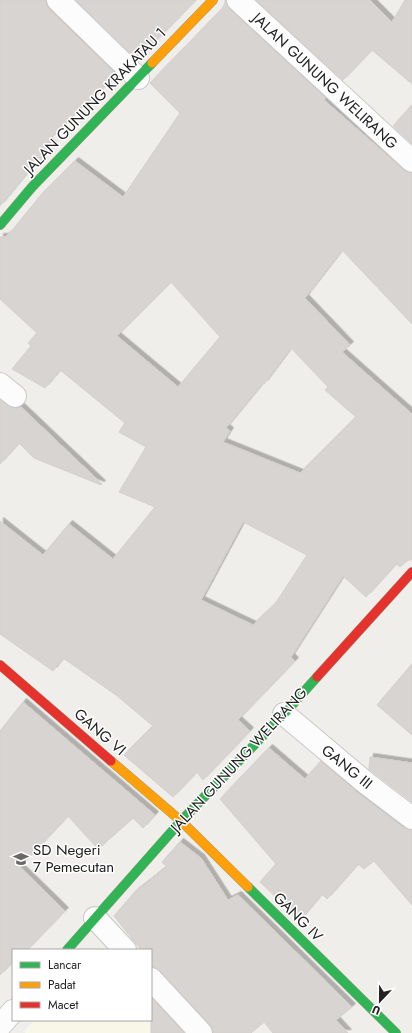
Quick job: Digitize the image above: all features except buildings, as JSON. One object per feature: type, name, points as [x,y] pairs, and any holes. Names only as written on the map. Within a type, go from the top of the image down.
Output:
[{"type":"street","points":[[58,0],[138,78]]},
{"type":"street","name":"JALAN GUNUNG KRAKATAU 1","points":[[0,225],[32,187],[213,0]]},
{"type":"street","name":"JALAN GUNUNG WELIRANG","points":[[238,0],[412,161]]},
{"type":"street","name":"JALAN GUNUNG WELIRANG","points":[[68,949],[181,821],[284,714],[410,578]]},
{"type":"street","name":"GANG VI","points":[[0,665],[181,821]]},
{"type":"street","name":"GANG III","points":[[284,714],[366,783],[412,818]]},
{"type":"street","name":"GANG IV","points":[[181,821],[396,1033]]},
{"type":"street","points":[[95,918],[123,949]]},
{"type":"street","points":[[152,980],[201,1033]]},
{"type":"street","points":[[0,1026],[12,1012]]},
{"type":"shaded area","points":[[152,994],[186,1033],[25,1033],[26,1029],[33,1021],[152,1021]]},
{"type":"traffic: fast","points":[[0,225],[32,187],[152,63]]},
{"type":"traffic: fast","points":[[68,949],[181,821],[284,714],[317,677]]},
{"type":"traffic: fast","points":[[248,887],[396,1033]]},
{"type":"traffic: slow","points":[[152,63],[213,0]]},
{"type":"traffic: slow","points":[[111,761],[181,821],[248,887]]},
{"type":"traffic: jam","points":[[317,677],[412,572]]},
{"type":"traffic: jam","points":[[0,665],[111,761]]},
{"type":"place","name":"SD Negeri 7 Pemecutan","points":[[21,859]]}]
